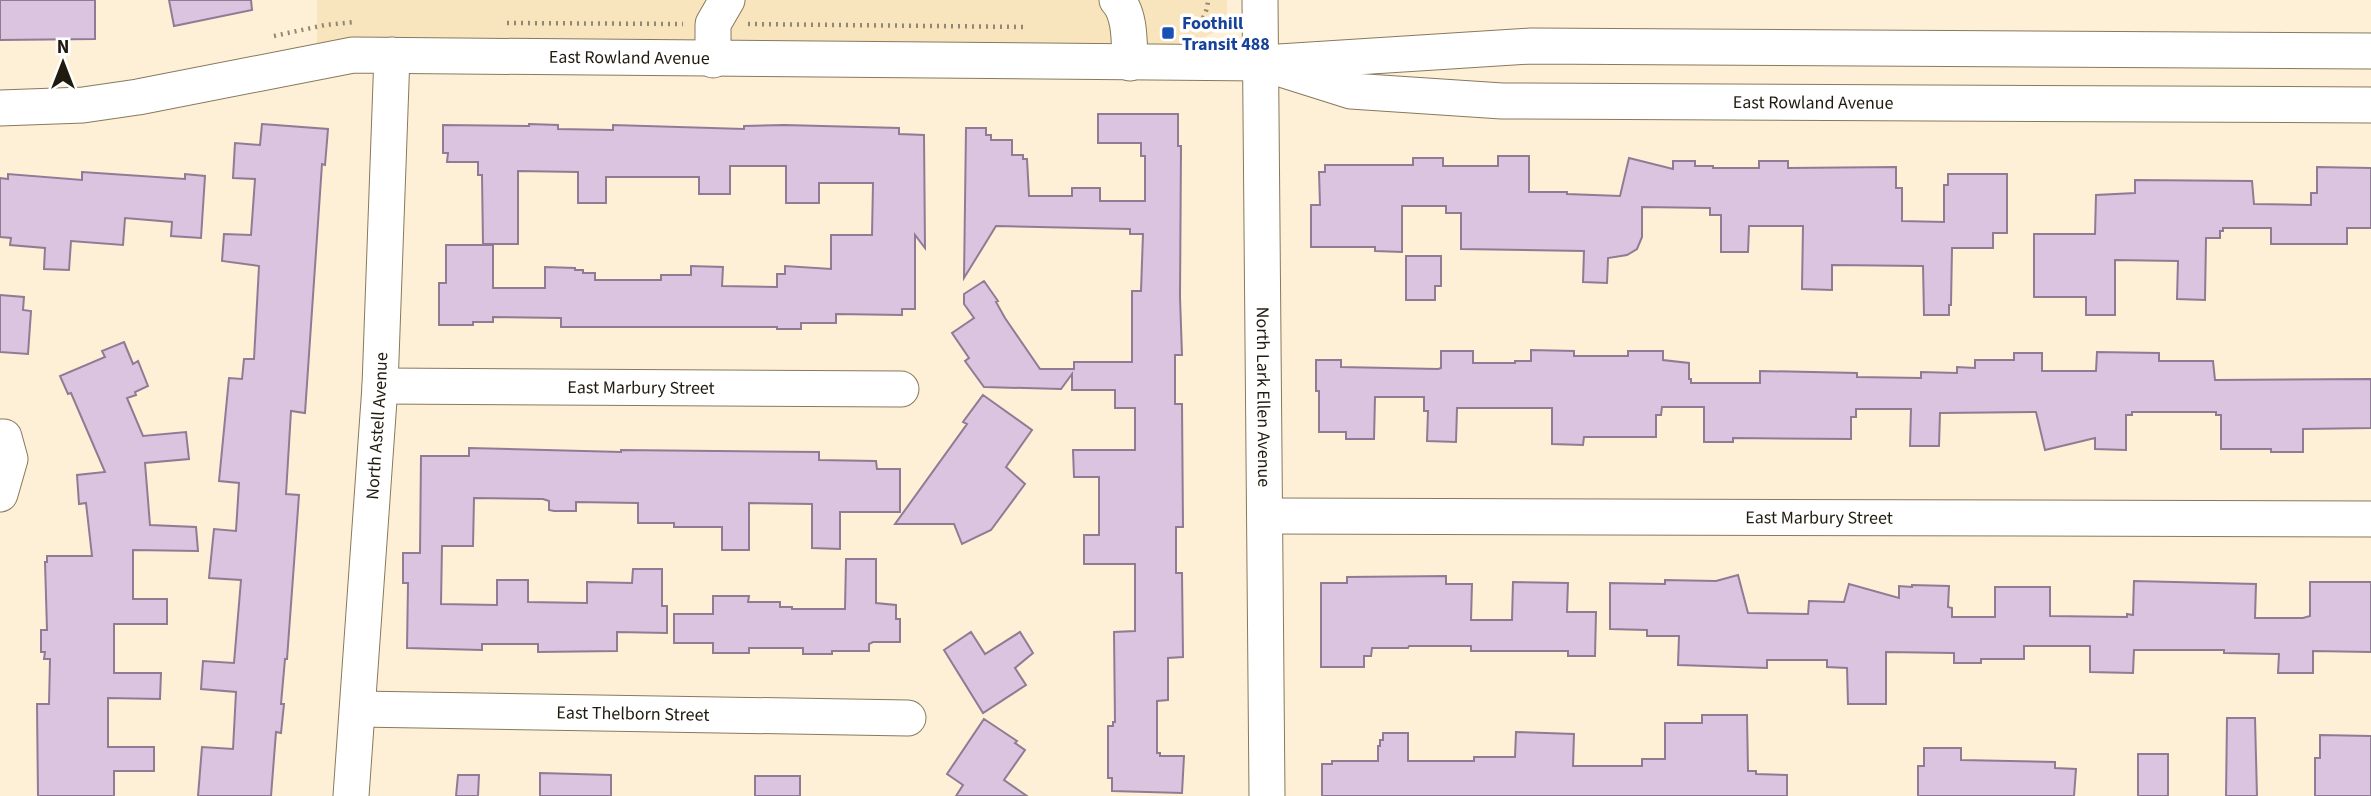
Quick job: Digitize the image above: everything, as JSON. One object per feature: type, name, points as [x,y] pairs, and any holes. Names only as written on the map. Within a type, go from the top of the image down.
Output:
[{"type":"street","points":[[713,60],[713,24],[727,0]]},
{"type":"street","name":"North Lark Ellen Avenue","points":[[1260,0],[1267,796]]},
{"type":"street","points":[[1125,2],[1130,63]]},
{"type":"street","name":"East Rowland Avenue","points":[[0,108],[97,103],[138,97],[353,55],[1261,63],[1531,46],[2371,51]]},
{"type":"street","name":"North Astell Avenue","points":[[351,796],[380,386],[392,55]]},
{"type":"street","name":"East Rowland Avenue","points":[[1261,63],[1351,91],[1503,101],[2371,105]]},
{"type":"street","name":"East Marbury Street","points":[[380,386],[901,389]]},
{"type":"street","points":[[0,495],[10,459],[2,437]]},
{"type":"street","name":"East Marbury Street","points":[[1266,516],[2371,519]]},
{"type":"street","name":"East Thelborn Street","points":[[358,709],[908,718]]},
{"type":"shaded area","points":[[317,0],[1227,0],[1227,12],[1221,29],[1187,46],[380,38],[317,43]]},
{"type":"building","points":[[0,0],[95,0],[95,39],[0,40]]},
{"type":"building","points":[[169,0],[251,0],[252,10],[174,26]]},
{"type":"building","points":[[1098,114],[1178,114],[1178,146],[1181,146],[1182,355],[1175,355],[1175,404],[1182,404],[1183,527],[1176,527],[1176,573],[1182,573],[1183,657],[1168,658],[1168,700],[1157,701],[1157,753],[1160,753],[1160,756],[1184,756],[1182,793],[1112,791],[1112,778],[1108,778],[1108,726],[1113,726],[1115,722],[1114,632],[1135,631],[1135,564],[1084,564],[1084,535],[1099,535],[1099,477],[1074,477],[1073,450],[1135,450],[1135,408],[1115,408],[1115,390],[1072,390],[1072,374],[1061,389],[984,387],[965,361],[969,358],[952,333],[974,318],[964,304],[964,294],[984,281],[998,301],[996,302],[1005,318],[1040,369],[1074,369],[1074,362],[1132,362],[1132,291],[1141,291],[1143,234],[1130,234],[1130,229],[996,226],[964,278],[966,128],[986,128],[986,135],[991,135],[991,140],[1012,140],[1012,155],[1023,155],[1023,159],[1027,159],[1029,196],[1072,196],[1072,188],[1100,188],[1100,201],[1145,201],[1145,156],[1141,156],[1141,143],[1098,143]]},
{"type":"building","points":[[262,124],[328,129],[325,165],[322,164],[305,413],[291,411],[286,494],[299,495],[287,659],[281,704],[284,704],[281,733],[276,732],[271,796],[198,796],[202,747],[233,749],[236,692],[201,689],[203,661],[234,663],[241,580],[209,578],[214,529],[236,531],[239,483],[219,481],[229,378],[242,379],[244,359],[254,359],[259,266],[222,261],[224,234],[251,235],[255,179],[233,178],[235,143],[260,145]]},
{"type":"building","points":[[443,125],[558,125],[558,129],[613,130],[613,125],[744,129],[744,126],[784,125],[899,128],[899,134],[924,135],[925,248],[915,235],[915,309],[902,309],[902,315],[836,314],[836,323],[801,323],[801,329],[561,327],[561,318],[493,317],[493,322],[473,322],[473,325],[439,325],[439,283],[446,283],[446,245],[493,245],[493,288],[545,288],[545,267],[575,268],[583,270],[583,273],[595,273],[595,280],[661,280],[661,275],[691,275],[691,266],[723,267],[722,286],[777,287],[777,274],[785,274],[785,266],[831,269],[831,235],[872,235],[873,183],[819,183],[819,203],[786,203],[786,166],[730,166],[730,194],[699,194],[699,177],[606,177],[606,203],[578,203],[578,172],[518,171],[518,244],[483,244],[482,175],[478,175],[478,162],[447,162],[448,153],[443,153]]},
{"type":"building","points":[[1498,156],[1529,156],[1529,192],[1620,196],[1629,158],[1673,169],[1673,161],[1695,161],[1695,166],[1713,168],[1759,168],[1759,161],[1788,161],[1788,168],[1896,167],[1896,188],[1902,188],[1902,221],[1944,222],[1944,185],[1948,185],[1948,174],[2007,174],[2007,233],[1993,233],[1993,248],[1952,248],[1949,315],[1924,315],[1923,266],[1832,265],[1832,290],[1802,289],[1803,226],[1749,226],[1748,252],[1721,252],[1721,215],[1710,215],[1710,208],[1642,207],[1642,237],[1637,249],[1627,255],[1608,258],[1607,283],[1583,282],[1584,251],[1461,249],[1461,213],[1446,213],[1446,206],[1402,206],[1402,252],[1375,251],[1375,247],[1311,247],[1311,205],[1320,205],[1319,172],[1325,172],[1325,165],[1413,165],[1413,158],[1443,158],[1443,166],[1498,166]]},
{"type":"building","points":[[2317,167],[2371,168],[2371,228],[2347,228],[2347,244],[2271,244],[2271,228],[2223,228],[2220,238],[2206,238],[2205,300],[2177,299],[2178,261],[2115,260],[2115,315],[2086,315],[2086,297],[2034,297],[2034,234],[2095,234],[2096,195],[2135,193],[2135,180],[2252,181],[2254,204],[2311,205],[2311,193],[2317,193]]},
{"type":"building","points":[[82,172],[185,179],[185,174],[205,176],[201,238],[171,236],[172,222],[125,218],[123,245],[71,241],[69,270],[44,269],[45,248],[10,245],[11,238],[0,237],[0,178],[8,179],[8,174],[82,180]]},
{"type":"building","points":[[1406,256],[1441,256],[1441,286],[1435,286],[1435,300],[1406,300]]},
{"type":"building","points":[[0,295],[24,297],[23,310],[31,311],[28,354],[0,352]]},
{"type":"building","points":[[124,342],[133,364],[138,361],[148,386],[127,398],[143,436],[186,432],[189,459],[145,463],[150,525],[196,527],[198,551],[133,550],[133,599],[167,599],[167,624],[114,624],[114,673],[161,673],[160,699],[108,698],[108,747],[154,747],[154,771],[114,771],[114,796],[38,796],[37,704],[49,704],[50,659],[44,659],[45,652],[41,652],[41,630],[47,630],[45,562],[47,556],[92,556],[86,503],[79,504],[77,475],[105,472],[71,393],[68,394],[60,376],[105,357],[102,351]]},
{"type":"building","points":[[1531,350],[1574,351],[1574,356],[1628,356],[1628,351],[1663,351],[1663,360],[1689,363],[1691,383],[1760,383],[1760,371],[1857,373],[1857,377],[1921,378],[1921,372],[1957,373],[1957,367],[1975,368],[1975,360],[2014,360],[2014,353],[2042,353],[2042,371],[2096,371],[2097,352],[2159,353],[2159,361],[2213,361],[2215,380],[2371,379],[2371,428],[2303,429],[2303,452],[2221,449],[2221,415],[2216,415],[2216,412],[2132,412],[2132,415],[2126,415],[2126,450],[2095,449],[2095,438],[2045,450],[2036,412],[1940,413],[1939,446],[1910,446],[1911,409],[1856,409],[1856,417],[1851,417],[1851,439],[1733,438],[1733,442],[1704,442],[1704,407],[1662,407],[1661,415],[1656,415],[1656,437],[1584,437],[1583,445],[1552,444],[1552,408],[1457,408],[1456,442],[1427,441],[1428,411],[1424,411],[1424,397],[1375,397],[1374,439],[1346,439],[1346,432],[1319,432],[1316,360],[1341,360],[1341,367],[1438,369],[1441,368],[1441,351],[1473,351],[1473,363],[1515,363],[1531,361]]},
{"type":"building","points":[[983,395],[1032,430],[1006,467],[1025,484],[991,530],[962,544],[954,524],[895,524],[967,424],[963,422]]},
{"type":"building","points":[[469,448],[621,452],[819,452],[819,460],[876,461],[877,469],[900,469],[900,512],[840,512],[840,549],[812,548],[812,504],[749,503],[749,550],[722,550],[722,527],[674,527],[674,523],[638,523],[638,503],[576,502],[576,511],[554,511],[549,510],[549,501],[543,499],[474,498],[473,546],[442,546],[441,604],[497,605],[497,580],[528,580],[528,602],[587,603],[587,582],[632,583],[633,569],[662,569],[662,606],[667,606],[667,633],[617,632],[617,651],[538,652],[538,644],[482,644],[482,650],[407,648],[408,583],[403,583],[403,553],[420,553],[421,456],[469,456]]},
{"type":"building","points":[[846,559],[876,559],[876,603],[896,605],[896,619],[900,619],[900,642],[873,642],[869,644],[869,651],[832,651],[832,654],[803,654],[803,648],[749,648],[749,653],[713,653],[713,643],[674,643],[674,614],[713,614],[713,596],[749,596],[748,602],[780,602],[780,607],[792,609],[845,609]]},
{"type":"building","points":[[1738,575],[1748,613],[1808,614],[1809,601],[1844,602],[1849,584],[1899,598],[1899,586],[1912,585],[1949,586],[1948,607],[1952,608],[1952,617],[1995,617],[1995,587],[2050,587],[2050,616],[2127,617],[2127,614],[2133,615],[2134,581],[2256,584],[2255,618],[2303,618],[2310,616],[2310,582],[2371,582],[2371,652],[2313,651],[2313,673],[2278,673],[2279,654],[2224,653],[2224,650],[2134,650],[2133,673],[2090,672],[2090,646],[2024,646],[2024,659],[1981,659],[1981,663],[1954,663],[1954,653],[1886,652],[1886,704],[1848,704],[1847,668],[1827,667],[1827,660],[1767,660],[1767,668],[1678,665],[1679,636],[1647,636],[1647,630],[1610,629],[1610,583],[1716,581]]},
{"type":"building","points":[[1446,576],[1446,584],[1472,584],[1471,620],[1512,620],[1513,582],[1568,583],[1567,612],[1596,612],[1595,656],[1568,656],[1568,651],[1471,651],[1471,646],[1409,646],[1372,648],[1371,656],[1364,656],[1364,667],[1321,667],[1321,583],[1347,583],[1347,577]]},
{"type":"building","points":[[971,632],[985,654],[1020,632],[1033,653],[1015,668],[1026,685],[983,713],[944,650]]},
{"type":"building","points":[[1702,715],[1747,715],[1748,771],[1756,771],[1756,774],[1787,775],[1787,796],[1322,796],[1322,764],[1332,764],[1332,761],[1378,761],[1378,746],[1380,740],[1383,740],[1383,733],[1408,733],[1408,761],[1474,761],[1474,757],[1515,757],[1516,732],[1574,734],[1573,766],[1642,766],[1642,759],[1665,759],[1665,723],[1702,723]]},
{"type":"building","points":[[2227,718],[2255,718],[2257,796],[2226,796]]},
{"type":"building","points":[[984,719],[1017,741],[1015,743],[1025,750],[1004,780],[1027,796],[956,796],[963,785],[947,774]]},
{"type":"building","points":[[2320,735],[2371,736],[2371,796],[2315,796],[2315,758],[2320,758]]},
{"type":"building","points":[[1924,748],[1961,748],[1961,760],[2055,762],[2055,768],[2076,769],[2074,796],[1918,796],[1918,766],[1924,766]]},
{"type":"building","points":[[2138,754],[2168,754],[2168,796],[2138,796]]},
{"type":"building","points":[[540,773],[611,775],[611,796],[540,796]]},
{"type":"building","points":[[458,775],[479,775],[478,796],[456,796]]},
{"type":"building","points":[[755,776],[800,776],[800,796],[755,796]]},
{"type":"place","name":"Foothill Transit 488","points":[[1168,33]]}]
